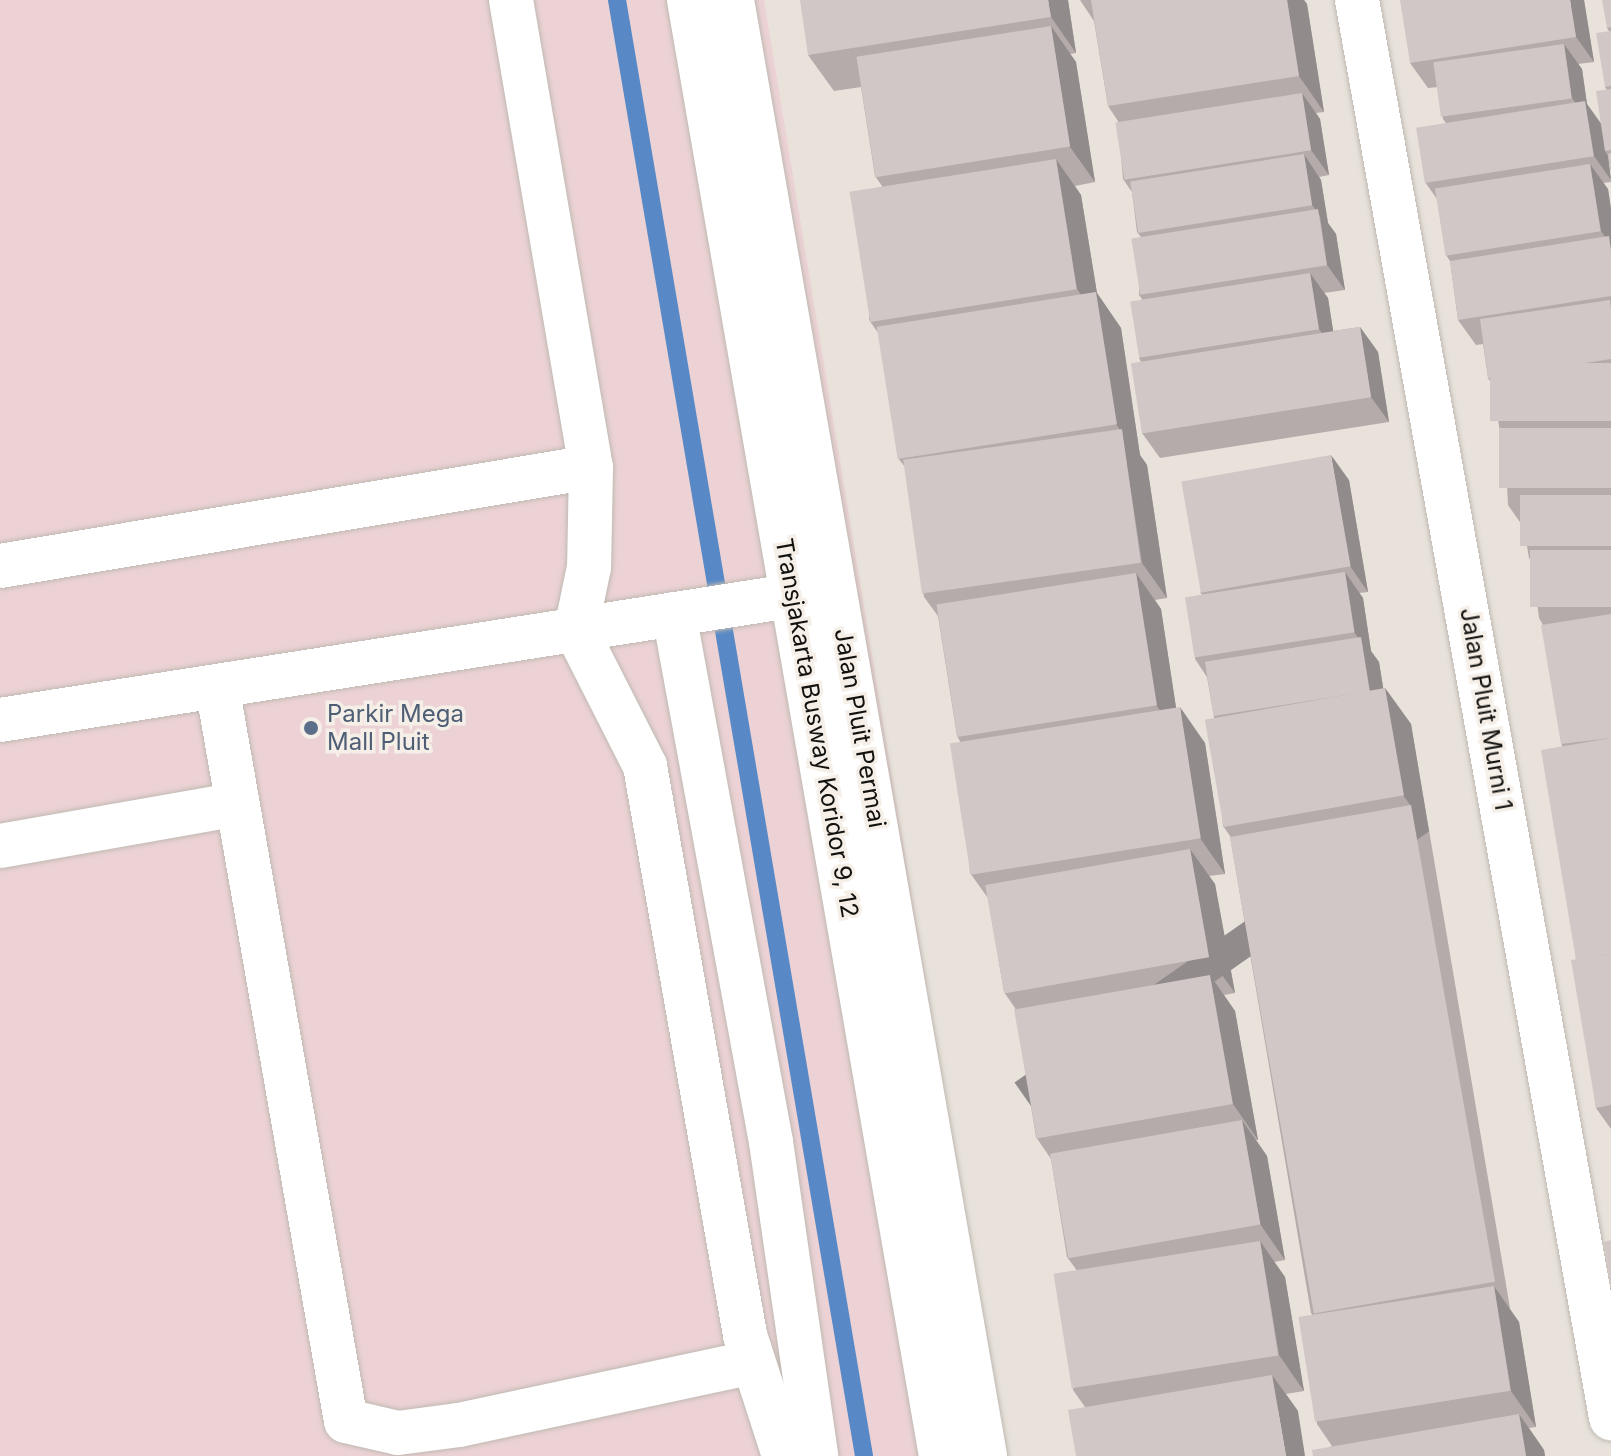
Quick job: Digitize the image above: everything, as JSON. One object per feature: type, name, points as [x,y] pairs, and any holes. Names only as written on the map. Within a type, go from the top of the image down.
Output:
[{"type":"street","points":[[511,0],[591,467],[589,567],[576,630],[645,766],[753,1362],[784,1456]]},
{"type":"street","name":"Transjakarta Busway Koridor 9, 12","points":[[689,0],[815,592],[941,1456]]},
{"type":"street","name":"Jalan Pluit Permai","points":[[732,0],[815,592],[985,1456]]},
{"type":"street","name":"Jalan Pluit Murni 1","points":[[1357,0],[1592,1188],[1611,1418]]},
{"type":"street","points":[[0,566],[591,467]]},
{"type":"street","points":[[0,720],[815,592]]},
{"type":"street","points":[[689,612],[816,1456]]},
{"type":"street","points":[[217,686],[346,1421],[398,1433],[459,1425],[753,1362]]},
{"type":"street","points":[[0,846],[237,804]]},
{"type":"shaded area","name":"Parkir Mega Mall Pluit","points":[[0,0],[764,0],[1004,1456],[0,1456]]},
{"type":"building","points":[[800,0],[1048,0],[1051,17],[808,55]]},
{"type":"building","points":[[1091,0],[1287,0],[1299,76],[1108,106]]},
{"type":"building","points":[[1400,0],[1570,0],[1576,37],[1410,63]]},
{"type":"building","points":[[1602,0],[1611,0],[1611,27],[1607,28]]},
{"type":"building","points":[[1051,26],[1070,146],[876,177],[856,57]]},
{"type":"building","points":[[1611,31],[1611,86],[1605,87],[1596,33]]},
{"type":"building","points":[[1564,44],[1572,98],[1441,117],[1433,62]]},
{"type":"building","points":[[1611,89],[1611,150],[1605,151],[1596,91]]},
{"type":"building","points":[[1302,93],[1311,150],[1124,180],[1115,123]]},
{"type":"building","points":[[1585,101],[1594,156],[1425,183],[1416,128]]},
{"type":"building","points":[[1304,154],[1312,205],[1138,233],[1130,182]]},
{"type":"building","points":[[1056,159],[1077,289],[870,322],[850,192]]},
{"type":"building","points":[[1590,164],[1601,231],[1446,256],[1435,189]]},
{"type":"building","points":[[1318,209],[1327,265],[1140,295],[1131,239]]},
{"type":"building","points":[[1609,236],[1611,296],[1458,320],[1450,261]]},
{"type":"building","points":[[1310,273],[1319,329],[1139,358],[1130,301]]},
{"type":"building","points":[[1096,292],[1117,424],[898,459],[877,327]]},
{"type":"building","points":[[1610,300],[1611,359],[1488,378],[1480,319]]},
{"type":"building","points":[[1360,327],[1371,397],[1142,433],[1131,363]]},
{"type":"building","points":[[1490,363],[1611,363],[1611,421],[1490,421]]},
{"type":"building","points":[[1499,428],[1611,428],[1611,488],[1499,488]]},
{"type":"building","points":[[1122,429],[1141,563],[922,593],[903,460]]},
{"type":"building","points":[[1331,455],[1351,566],[1201,593],[1181,481]]},
{"type":"building","points":[[1520,495],[1611,495],[1611,546],[1520,546]]},
{"type":"building","points":[[1530,550],[1611,550],[1611,607],[1530,607]]},
{"type":"building","points":[[1345,572],[1355,632],[1195,658],[1185,597]]},
{"type":"building","points":[[1136,573],[1157,705],[957,737],[936,605]]},
{"type":"building","points":[[1611,614],[1611,738],[1561,744],[1541,625]]},
{"type":"building","points":[[1361,637],[1370,691],[1214,716],[1205,662]]},
{"type":"building","points":[[1385,688],[1404,795],[1224,827],[1205,720]]},
{"type":"building","points":[[1180,707],[1201,838],[971,875],[950,743]]},
{"type":"building","points":[[1611,738],[1611,954],[1576,960],[1541,750]]},
{"type":"building","points":[[1411,805],[1495,1282],[1314,1314],[1230,837]]},
{"type":"building","points":[[1190,849],[1209,957],[1004,993],[985,885]]},
{"type":"building","points":[[1611,954],[1611,1105],[1596,1108],[1571,960]]},
{"type":"building","points":[[1210,975],[1233,1104],[1037,1139],[1014,1010]]},
{"type":"building","points":[[1242,1120],[1260,1224],[1068,1258],[1050,1154]]},
{"type":"building","points":[[1611,1240],[1611,1283],[1604,1242]]},
{"type":"building","points":[[1260,1241],[1278,1356],[1072,1388],[1054,1274]]},
{"type":"building","points":[[1494,1286],[1511,1391],[1315,1422],[1298,1317]]},
{"type":"building","points":[[1272,1375],[1286,1456],[1076,1456],[1068,1410]]},
{"type":"building","points":[[1519,1414],[1526,1456],[1313,1456],[1312,1450]]},
{"type":"waterway","points":[[617,0],[864,1456]]},
{"type":"place","name":"Parkir Mega Mall Pluit","points":[[311,728]]}]
